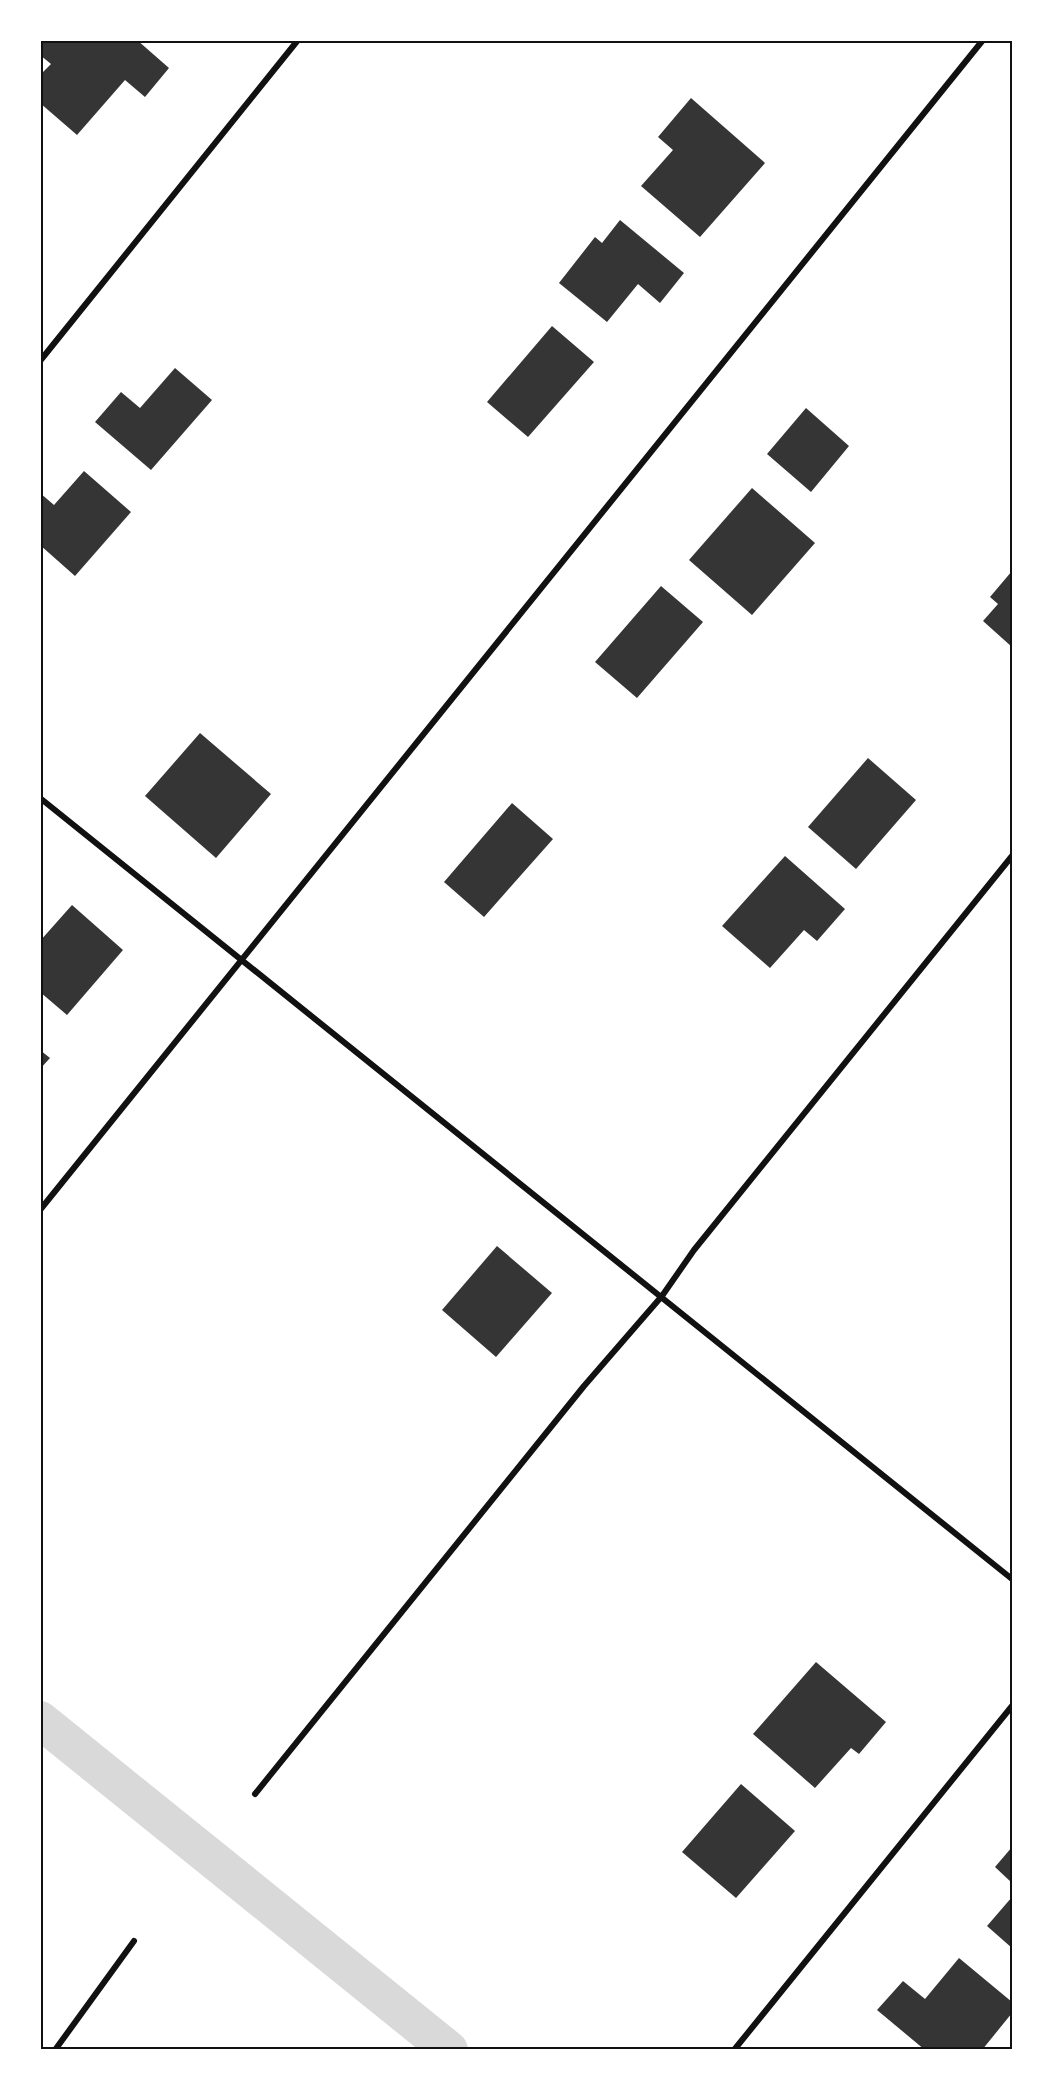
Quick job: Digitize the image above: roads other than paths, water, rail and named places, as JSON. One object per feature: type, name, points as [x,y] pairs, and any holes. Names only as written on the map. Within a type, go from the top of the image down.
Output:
[{"type":"street","points":[[40,361],[298,40]]},
{"type":"street","points":[[40,1210],[244,960],[983,40]]},
{"type":"street","points":[[40,798],[1012,1579]]},
{"type":"street","points":[[255,1794],[584,1386],[662,1296],[694,1250],[1012,856]]},
{"type":"street","points":[[734,2049],[1012,1706]]},
{"type":"street","points":[[55,2049],[134,1941]]},
{"type":"waterway","points":[[40,1720],[449,2050]]}]
